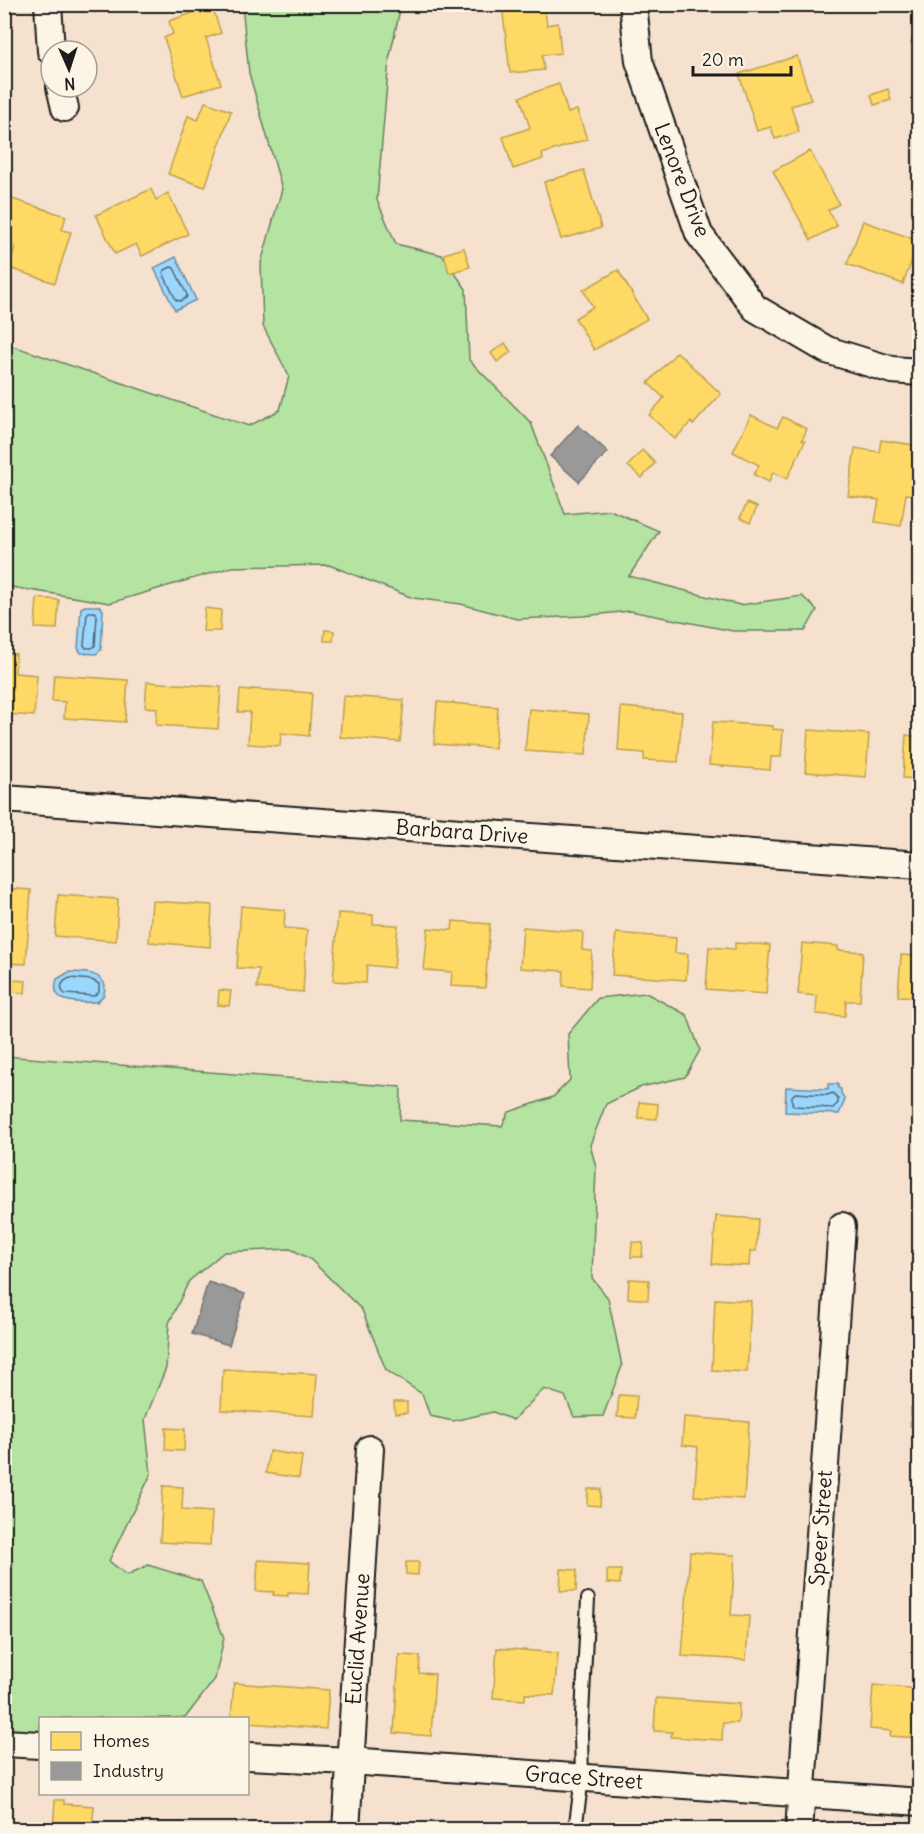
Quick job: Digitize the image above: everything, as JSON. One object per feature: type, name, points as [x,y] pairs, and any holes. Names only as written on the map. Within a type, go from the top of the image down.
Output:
[{"type":"street","points":[[48,4],[50,39]]},
{"type":"street","name":"Lenore Drive","points":[[633,4],[639,61],[699,234],[755,308],[826,350],[892,370],[920,372]]},
{"type":"street","name":"Barbara Drive","points":[[4,799],[920,865]]},
{"type":"street","name":"Speer Street","points":[[799,1830],[842,1226]]},
{"type":"street","name":"Euclid Avenue","points":[[346,1830],[370,1449]]},
{"type":"street","points":[[4,1743],[39,1745]]},
{"type":"street","name":"Grace Street","points":[[249,1756],[350,1761],[920,1802]]},
{"type":"lane","points":[[575,1830],[582,1778],[581,1734],[588,1599]]},
{"type":"green space","points":[[242,5],[401,5],[389,60],[377,200],[396,244],[442,255],[466,289],[469,360],[531,423],[565,514],[610,510],[659,531],[629,576],[740,605],[802,596],[817,610],[805,631],[733,631],[630,611],[517,619],[461,604],[413,598],[329,565],[232,567],[110,603],[5,586],[4,343],[249,426],[280,410],[289,376],[263,326],[261,263],[282,189],[249,73]]},
{"type":"green space","points":[[646,993],[687,1015],[700,1050],[685,1077],[641,1087],[606,1104],[590,1145],[596,1167],[592,1278],[608,1298],[622,1366],[603,1416],[574,1417],[565,1396],[544,1389],[513,1420],[493,1412],[453,1421],[430,1416],[422,1394],[386,1370],[362,1310],[310,1259],[291,1249],[224,1252],[189,1281],[169,1323],[166,1368],[145,1419],[151,1474],[109,1561],[127,1575],[148,1565],[201,1581],[224,1638],[215,1679],[186,1717],[39,1717],[39,1742],[5,1740],[4,1056],[401,1087],[400,1120],[502,1126],[509,1112],[553,1097],[570,1080],[568,1034],[598,998]]},
{"type":"water","points":[[176,257],[196,300],[175,310],[154,268]]},
{"type":"water","points":[[100,606],[103,610],[101,650],[96,654],[81,653],[78,648],[81,608]]},
{"type":"water","points":[[69,972],[99,977],[105,985],[104,995],[97,1002],[74,1002],[61,998],[55,987],[57,979]]},
{"type":"water","points":[[828,1084],[838,1084],[838,1088],[841,1089],[845,1100],[839,1114],[785,1112],[786,1087],[828,1089]]},
{"type":"building: Homes","points":[[544,4],[547,25],[558,23],[561,53],[542,55],[544,70],[510,73],[502,5]]},
{"type":"building: Homes","points":[[213,9],[221,33],[206,38],[221,84],[183,96],[164,38],[173,34],[169,21],[198,11],[199,13]]},
{"type":"building: Homes","points":[[920,16],[920,46],[911,43]]},
{"type":"building: Homes","points":[[797,56],[811,100],[791,106],[799,132],[775,139],[771,127],[757,131],[739,74]]},
{"type":"building: Homes","points":[[559,84],[568,113],[577,110],[587,139],[542,154],[543,159],[513,169],[503,137],[530,128],[520,97]]},
{"type":"building: Homes","points":[[888,89],[891,100],[874,105],[871,95]]},
{"type":"building: Homes","points":[[205,102],[231,111],[205,187],[168,174],[188,116],[198,120]]},
{"type":"building: Homes","points":[[810,151],[839,204],[828,210],[837,226],[811,240],[773,171]]},
{"type":"building: Homes","points":[[584,170],[601,228],[561,239],[544,182]]},
{"type":"building: Homes","points":[[151,189],[156,200],[168,193],[188,234],[142,256],[136,244],[115,254],[96,215]]},
{"type":"building: Homes","points":[[9,198],[66,216],[62,230],[71,232],[55,283],[9,268],[15,247],[4,244],[4,210]]},
{"type":"building: Homes","points":[[863,221],[919,241],[903,284],[847,264]]},
{"type":"building: Homes","points":[[464,248],[470,267],[449,273],[444,254]]},
{"type":"building: Homes","points":[[618,270],[647,319],[594,350],[575,318],[593,307],[583,290]]},
{"type":"building: Homes","points":[[505,343],[511,352],[497,362],[491,353]]},
{"type":"building: Homes","points":[[677,352],[721,394],[693,425],[691,422],[675,439],[649,415],[664,398],[648,383]]},
{"type":"building: Homes","points":[[751,415],[777,428],[783,417],[807,429],[802,440],[805,441],[787,479],[773,472],[769,482],[754,475],[759,465],[733,452]]},
{"type":"building: Homes","points":[[881,440],[914,445],[912,457],[920,458],[915,495],[906,494],[901,526],[875,522],[879,500],[848,496],[855,448],[879,452]]},
{"type":"building: Homes","points":[[642,450],[655,463],[642,478],[628,466]]},
{"type":"building: Homes","points":[[747,503],[757,507],[750,523],[740,518]]},
{"type":"building: Homes","points":[[37,598],[59,600],[57,629],[35,628]]},
{"type":"building: Homes","points":[[205,608],[221,610],[220,631],[203,631]]},
{"type":"building: Homes","points":[[325,630],[334,631],[333,641],[324,641]]},
{"type":"building: Homes","points":[[4,653],[16,654],[15,673],[37,675],[34,716],[4,714]]},
{"type":"building: Homes","points":[[54,675],[128,680],[125,722],[64,718],[65,702],[52,701]]},
{"type":"building: Homes","points":[[147,682],[221,687],[218,729],[156,725],[157,708],[145,707]]},
{"type":"building: Homes","points":[[251,689],[312,693],[309,736],[281,733],[280,746],[248,744],[250,712],[238,712],[240,690],[251,691]]},
{"type":"building: Homes","points":[[343,696],[404,700],[400,742],[340,737]]},
{"type":"building: Homes","points":[[437,702],[498,707],[495,748],[434,744]]},
{"type":"building: Homes","points":[[621,707],[682,712],[678,762],[644,760],[644,753],[618,751]]},
{"type":"building: Homes","points":[[529,709],[589,714],[586,755],[525,751]]},
{"type":"building: Homes","points":[[713,722],[773,726],[772,729],[783,730],[781,757],[771,757],[770,770],[709,765]]},
{"type":"building: Homes","points":[[808,730],[869,734],[866,777],[805,772]]},
{"type":"building: Homes","points":[[906,735],[920,737],[920,779],[903,778]]},
{"type":"building: Homes","points":[[4,888],[31,890],[26,964],[4,963]]},
{"type":"building: Homes","points":[[58,895],[118,899],[116,941],[55,936]]},
{"type":"building: Homes","points":[[152,901],[212,905],[210,947],[149,942]]},
{"type":"building: Homes","points":[[241,906],[285,910],[284,928],[307,930],[303,992],[257,988],[259,969],[237,968]]},
{"type":"building: Homes","points":[[338,913],[373,915],[373,924],[398,925],[394,968],[367,965],[366,983],[333,981]]},
{"type":"building: Homes","points":[[453,921],[490,924],[485,988],[451,986],[452,972],[424,970],[428,928],[452,930]]},
{"type":"building: Homes","points":[[523,927],[583,932],[582,950],[592,951],[590,988],[563,986],[564,971],[520,968]]},
{"type":"building: Homes","points":[[616,933],[676,938],[675,953],[688,954],[686,980],[612,975]]},
{"type":"building: Homes","points":[[735,943],[770,945],[766,994],[706,989],[709,947],[735,949]]},
{"type":"building: Homes","points":[[802,943],[838,946],[838,950],[863,952],[860,1001],[846,1001],[845,1016],[816,1014],[817,996],[798,994]]},
{"type":"building: Homes","points":[[901,955],[920,956],[920,997],[898,996]]},
{"type":"building: Homes","points":[[13,980],[26,981],[25,993],[13,992]]},
{"type":"building: Homes","points":[[219,990],[231,991],[229,1006],[218,1005]]},
{"type":"building: Homes","points":[[639,1102],[658,1104],[657,1119],[638,1118]]},
{"type":"building: Homes","points":[[716,1216],[758,1219],[756,1251],[750,1251],[749,1266],[712,1264]]},
{"type":"building: Homes","points":[[632,1242],[643,1243],[642,1257],[631,1257]]},
{"type":"building: Homes","points":[[918,1253],[920,1253],[920,1291],[916,1290]]},
{"type":"building: Homes","points":[[629,1279],[649,1280],[648,1300],[628,1298]]},
{"type":"building: Homes","points":[[715,1299],[751,1301],[747,1372],[712,1370]]},
{"type":"building: Homes","points":[[223,1369],[317,1374],[314,1416],[221,1410]]},
{"type":"building: Homes","points":[[917,1389],[920,1389],[920,1442],[914,1441],[915,1427],[910,1426],[911,1407],[916,1407]]},
{"type":"building: Homes","points":[[619,1395],[637,1396],[635,1418],[617,1417]]},
{"type":"building: Homes","points":[[394,1402],[407,1402],[407,1413],[395,1414]]},
{"type":"building: Homes","points":[[684,1417],[749,1422],[744,1499],[694,1496],[698,1447],[682,1445]]},
{"type":"building: Homes","points":[[166,1428],[185,1429],[184,1451],[165,1450]]},
{"type":"building: Homes","points":[[269,1451],[302,1456],[299,1478],[266,1473]]},
{"type":"building: Homes","points":[[163,1486],[183,1487],[182,1510],[212,1512],[210,1545],[160,1542]]},
{"type":"building: Homes","points":[[588,1489],[601,1489],[600,1506],[587,1505]]},
{"type":"building: Homes","points":[[690,1552],[735,1555],[731,1615],[749,1616],[746,1660],[682,1656]]},
{"type":"building: Homes","points":[[258,1560],[310,1563],[308,1594],[288,1593],[288,1596],[256,1591]]},
{"type":"building: Homes","points":[[406,1562],[419,1562],[418,1575],[406,1574]]},
{"type":"building: Homes","points":[[561,1569],[577,1570],[576,1591],[560,1591]]},
{"type":"building: Homes","points":[[607,1570],[621,1570],[620,1584],[607,1583]]},
{"type":"building: Homes","points":[[497,1648],[558,1653],[554,1695],[525,1694],[525,1700],[493,1698]]},
{"type":"building: Homes","points":[[399,1655],[420,1656],[419,1673],[435,1674],[431,1736],[394,1733]]},
{"type":"building: Homes","points":[[234,1683],[329,1690],[326,1729],[249,1723],[249,1717],[231,1717]]},
{"type":"building: Homes","points":[[873,1685],[920,1689],[920,1733],[917,1738],[890,1736],[891,1731],[870,1729]]},
{"type":"building: Homes","points":[[656,1698],[739,1704],[738,1723],[723,1723],[722,1740],[671,1737],[672,1732],[654,1731]]},
{"type":"building: Homes","points":[[55,1800],[64,1800],[64,1804],[94,1806],[92,1830],[53,1830]]},
{"type":"building: Homes","points":[[460,1823],[505,1826],[504,1830],[460,1830]]},
{"type":"building: Industry","points":[[578,425],[608,452],[579,482],[550,456]]},
{"type":"building: Industry","points":[[208,1282],[245,1294],[229,1345],[192,1334]]}]
